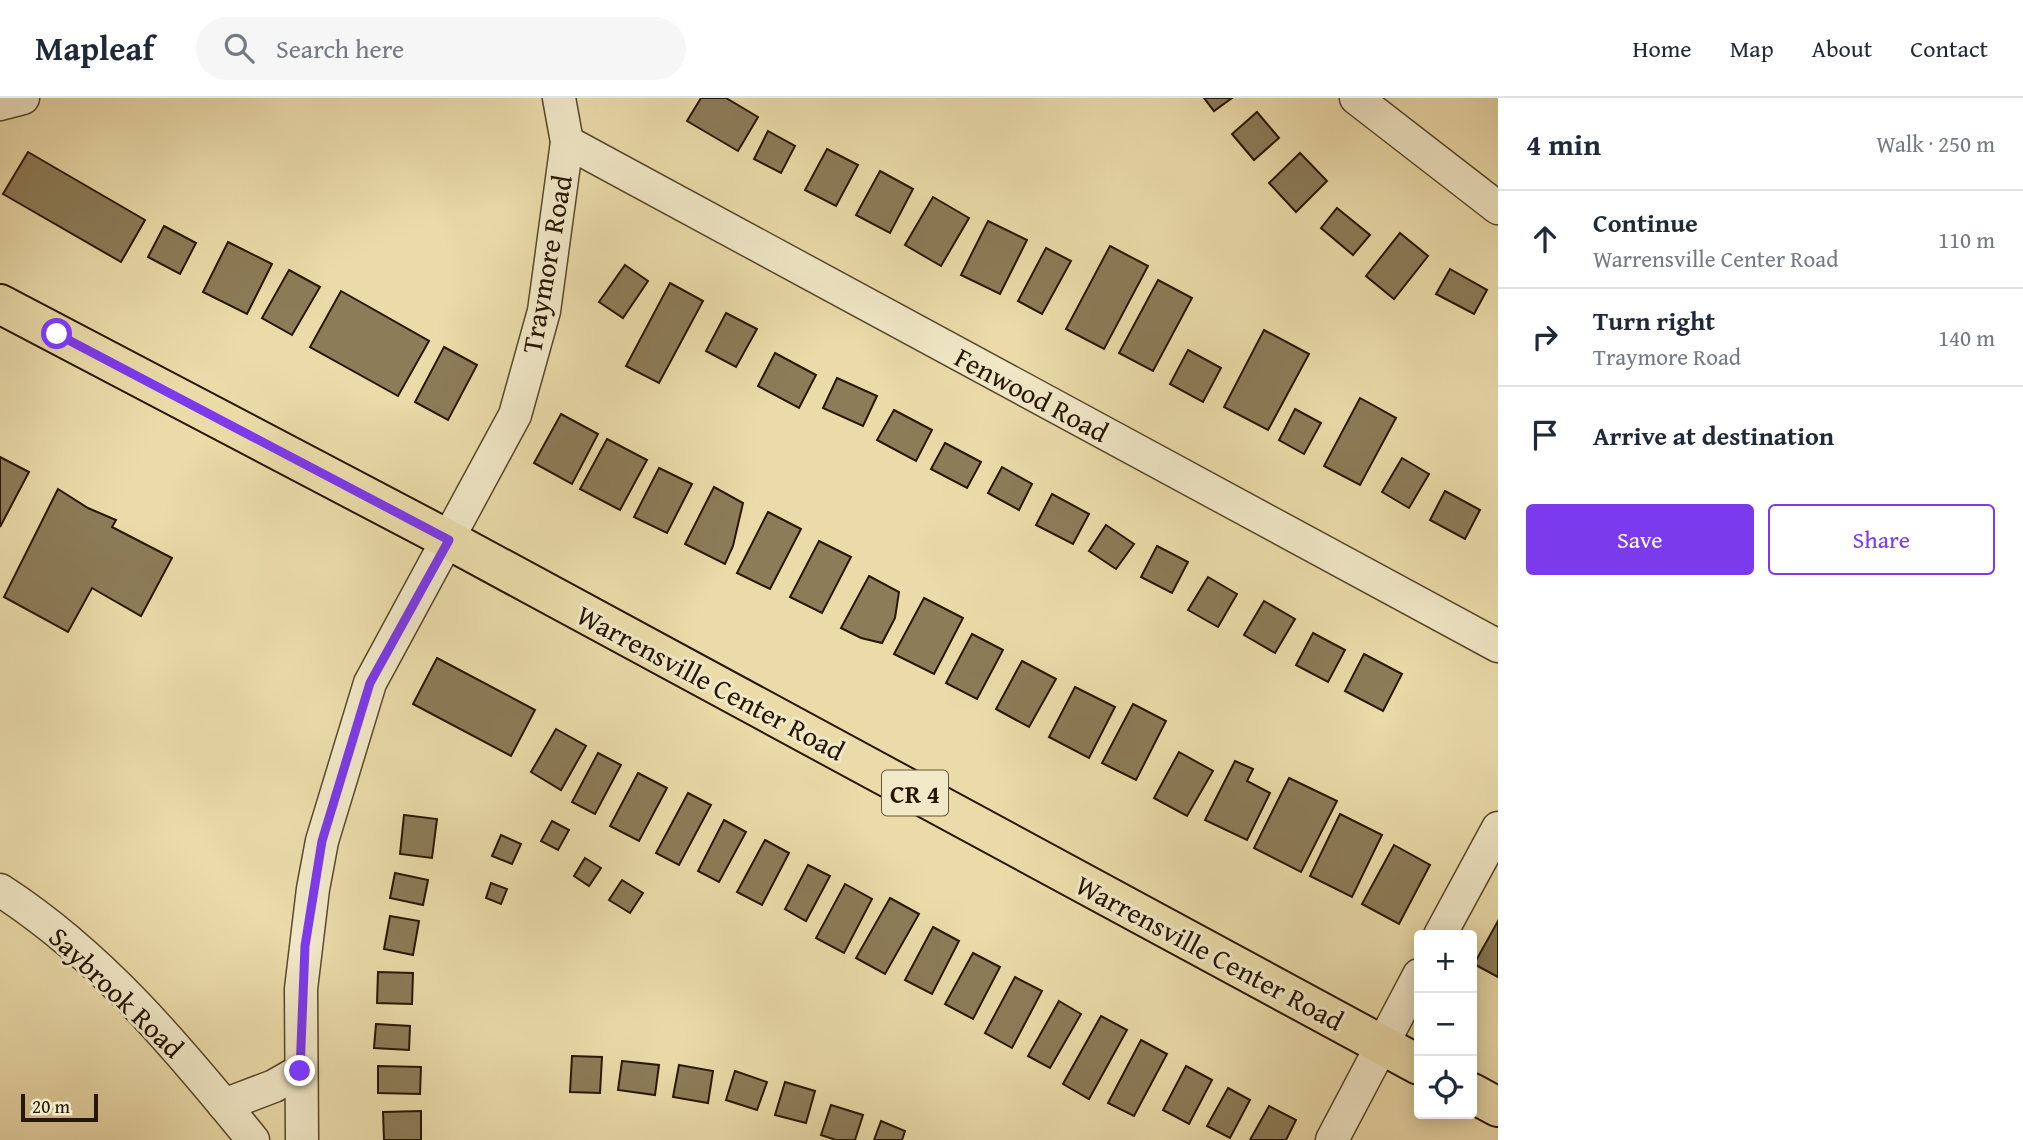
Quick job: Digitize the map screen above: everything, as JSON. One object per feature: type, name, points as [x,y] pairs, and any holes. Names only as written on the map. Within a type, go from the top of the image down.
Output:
[{"type":"main road","name":"Warrensville Center Road","points":[[0,304],[449,540],[1414,1062]]},
{"type":"main road","points":[[1477,1096],[1498,1107]]},
{"type":"street","points":[[0,104],[23,98]]},
{"type":"street","name":"Traymore Road","points":[[302,1140],[300,1071],[305,946],[325,830],[370,683],[515,415],[544,311],[567,142],[559,98]]},
{"type":"street","points":[[1356,98],[1498,208]]},
{"type":"street","name":"Fenwood Road","points":[[567,142],[1498,646]]},
{"type":"street","points":[[1443,930],[1498,828]]},
{"type":"street","name":"Saybrook Road","points":[[0,890],[31,910],[112,980],[194,1068],[253,1140]]},
{"type":"street","points":[[1332,1140],[1414,984]]},
{"type":"street","points":[[224,1105],[274,1086],[300,1071]]},
{"type":"building","points":[[701,98],[726,98],[758,117],[738,151],[687,121]]},
{"type":"building","points":[[1204,98],[1232,98],[1214,111]]},
{"type":"building","points":[[1257,112],[1279,138],[1254,160],[1232,134]]},
{"type":"building","points":[[768,131],[795,146],[781,173],[754,159]]},
{"type":"building","points":[[827,149],[858,165],[836,206],[805,190]]},
{"type":"building","points":[[28,152],[145,220],[121,262],[3,194]]},
{"type":"building","points":[[1300,153],[1327,181],[1296,212],[1269,183]]},
{"type":"building","points":[[880,171],[913,189],[890,233],[856,215]]},
{"type":"building","points":[[933,197],[969,218],[941,266],[905,245]]},
{"type":"building","points":[[1337,208],[1370,235],[1353,255],[1321,228]]},
{"type":"building","points":[[988,221],[1027,240],[1000,294],[961,275]]},
{"type":"building","points":[[164,226],[196,243],[180,274],[148,257]]},
{"type":"building","points":[[1400,233],[1428,256],[1394,299],[1366,276]]},
{"type":"building","points":[[228,242],[272,264],[247,314],[203,292]]},
{"type":"building","points":[[1110,246],[1148,266],[1104,349],[1066,329]]},
{"type":"building","points":[[1046,248],[1071,261],[1042,314],[1018,301]]},
{"type":"building","points":[[625,265],[648,281],[623,318],[599,302]]},
{"type":"building","points":[[1450,269],[1487,290],[1474,314],[1436,294]]},
{"type":"building","points":[[289,270],[320,287],[292,335],[262,318]]},
{"type":"building","points":[[1158,280],[1192,298],[1153,371],[1119,353]]},
{"type":"building","points":[[670,283],[703,301],[659,383],[626,366]]},
{"type":"building","points":[[341,291],[429,341],[398,396],[310,347]]},
{"type":"building","points":[[726,313],[757,329],[736,367],[706,351]]},
{"type":"building","points":[[1264,330],[1309,354],[1268,430],[1224,407]]},
{"type":"building","points":[[444,347],[477,365],[448,420],[415,402]]},
{"type":"building","points":[[1188,350],[1221,368],[1203,402],[1170,384]]},
{"type":"building","points":[[775,353],[816,375],[799,408],[758,386]]},
{"type":"building","points":[[837,378],[877,396],[863,426],[823,408]]},
{"type":"building","points":[[1360,398],[1396,418],[1360,485],[1324,466]]},
{"type":"building","points":[[1295,409],[1321,423],[1304,454],[1279,440]]},
{"type":"building","points":[[894,410],[932,430],[916,461],[877,440]]},
{"type":"building","points":[[561,414],[598,434],[572,484],[534,463]]},
{"type":"building","points":[[607,439],[647,460],[620,510],[580,489]]},
{"type":"building","points":[[945,443],[981,462],[967,488],[931,469]]},
{"type":"building","points":[[0,457],[29,472],[0,527]]},
{"type":"building","points":[[1402,458],[1429,474],[1409,508],[1382,492]]},
{"type":"building","points":[[1002,467],[1032,484],[1019,510],[988,493]]},
{"type":"building","points":[[659,468],[692,484],[667,533],[634,517]]},
{"type":"building","points":[[714,487],[743,503],[733,546],[725,564],[685,544]]},
{"type":"building","points":[[58,489],[88,508],[116,520],[112,527],[172,558],[141,616],[92,588],[68,632],[4,597]]},
{"type":"building","points":[[1445,491],[1480,510],[1465,539],[1430,520]]},
{"type":"building","points":[[1052,494],[1089,514],[1073,544],[1036,525]]},
{"type":"building","points":[[768,512],[801,529],[770,589],[737,573]]},
{"type":"building","points":[[1106,525],[1134,544],[1116,569],[1089,551]]},
{"type":"building","points":[[819,541],[851,557],[822,613],[790,597]]},
{"type":"building","points":[[1157,546],[1188,562],[1172,593],[1141,577]]},
{"type":"building","points":[[869,576],[899,592],[895,618],[882,643],[861,638],[841,628]]},
{"type":"building","points":[[1208,577],[1237,594],[1218,627],[1188,610]]},
{"type":"building","points":[[924,598],[963,618],[934,674],[894,654]]},
{"type":"building","points":[[1264,601],[1295,619],[1275,653],[1244,635]]},
{"type":"building","points":[[1313,633],[1345,650],[1328,682],[1296,665]]},
{"type":"building","points":[[972,634],[1003,650],[977,699],[946,683]]},
{"type":"building","points":[[1364,654],[1402,674],[1383,711],[1345,691]]},
{"type":"building","points":[[437,658],[535,710],[511,756],[413,704]]},
{"type":"building","points":[[1022,661],[1056,679],[1029,727],[996,709]]},
{"type":"building","points":[[1075,687],[1115,707],[1089,758],[1049,737]]},
{"type":"building","points":[[1133,704],[1166,721],[1136,780],[1102,763]]},
{"type":"building","points":[[556,729],[586,746],[561,790],[531,772]]},
{"type":"building","points":[[1179,752],[1213,771],[1187,816],[1154,798]]},
{"type":"building","points":[[598,753],[621,765],[595,814],[572,802]]},
{"type":"building","points":[[1235,761],[1253,769],[1247,781],[1270,793],[1247,840],[1205,820]]},
{"type":"building","points":[[638,773],[667,788],[639,841],[610,826]]},
{"type":"building","points":[[1289,778],[1337,801],[1301,872],[1254,848]]},
{"type":"building","points":[[688,793],[711,805],[679,865],[656,853]]},
{"type":"building","points":[[1340,814],[1382,835],[1352,897],[1310,876]]},
{"type":"building","points":[[404,815],[437,819],[432,858],[400,854]]},
{"type":"building","points":[[724,820],[746,832],[719,882],[698,871]]},
{"type":"building","points":[[552,821],[569,830],[558,850],[541,841]]},
{"type":"building","points":[[501,835],[521,844],[512,864],[492,856]]},
{"type":"building","points":[[765,840],[789,853],[762,905],[737,892]]},
{"type":"building","points":[[1394,845],[1430,865],[1399,924],[1362,904]]},
{"type":"building","points":[[585,858],[601,868],[589,886],[574,876]]},
{"type":"building","points":[[808,865],[830,876],[806,921],[785,909]]},
{"type":"building","points":[[395,873],[428,880],[423,905],[390,898]]},
{"type":"building","points":[[622,880],[643,893],[630,913],[609,900]]},
{"type":"building","points":[[491,883],[507,889],[501,904],[486,898]]},
{"type":"building","points":[[845,884],[872,899],[844,953],[816,938]]},
{"type":"building","points":[[890,898],[919,914],[885,974],[856,958]]},
{"type":"building","points":[[390,916],[419,921],[413,955],[384,949]]},
{"type":"building","points":[[1498,921],[1498,977],[1477,966],[1477,959]]},
{"type":"building","points":[[933,927],[959,941],[932,994],[905,980]]},
{"type":"building","points":[[973,953],[1000,967],[973,1019],[945,1004]]},
{"type":"building","points":[[378,972],[413,973],[412,1004],[377,1003]]},
{"type":"building","points":[[1015,977],[1042,991],[1012,1048],[985,1033]]},
{"type":"building","points":[[1059,1001],[1081,1014],[1050,1068],[1028,1056]]},
{"type":"building","points":[[1101,1016],[1127,1030],[1089,1099],[1063,1084]]},
{"type":"building","points":[[376,1024],[410,1026],[409,1050],[374,1048]]},
{"type":"building","points":[[1141,1040],[1167,1054],[1134,1116],[1108,1103]]},
{"type":"building","points":[[572,1056],[602,1057],[600,1093],[570,1092]]},
{"type":"building","points":[[622,1061],[659,1065],[655,1095],[618,1090]]},
{"type":"building","points":[[679,1065],[713,1071],[708,1103],[673,1097]]},
{"type":"building","points":[[378,1066],[421,1067],[420,1094],[378,1093]]},
{"type":"building","points":[[1186,1066],[1212,1080],[1189,1124],[1163,1110]]},
{"type":"building","points":[[735,1071],[767,1082],[757,1110],[726,1100]]},
{"type":"building","points":[[785,1082],[815,1091],[806,1123],[775,1115]]},
{"type":"building","points":[[1228,1088],[1250,1100],[1230,1138],[1207,1126]]},
{"type":"building","points":[[831,1105],[863,1115],[855,1140],[836,1140],[821,1135]]},
{"type":"building","points":[[1269,1106],[1296,1120],[1286,1140],[1250,1140]]},
{"type":"building","points":[[421,1111],[421,1140],[384,1140],[383,1112]]},
{"type":"building","points":[[881,1121],[905,1131],[902,1140],[874,1140]]},
{"type":"route","points":[[57,334],[449,540],[370,683],[322,841],[305,946],[301,989],[300,1071]]}]
